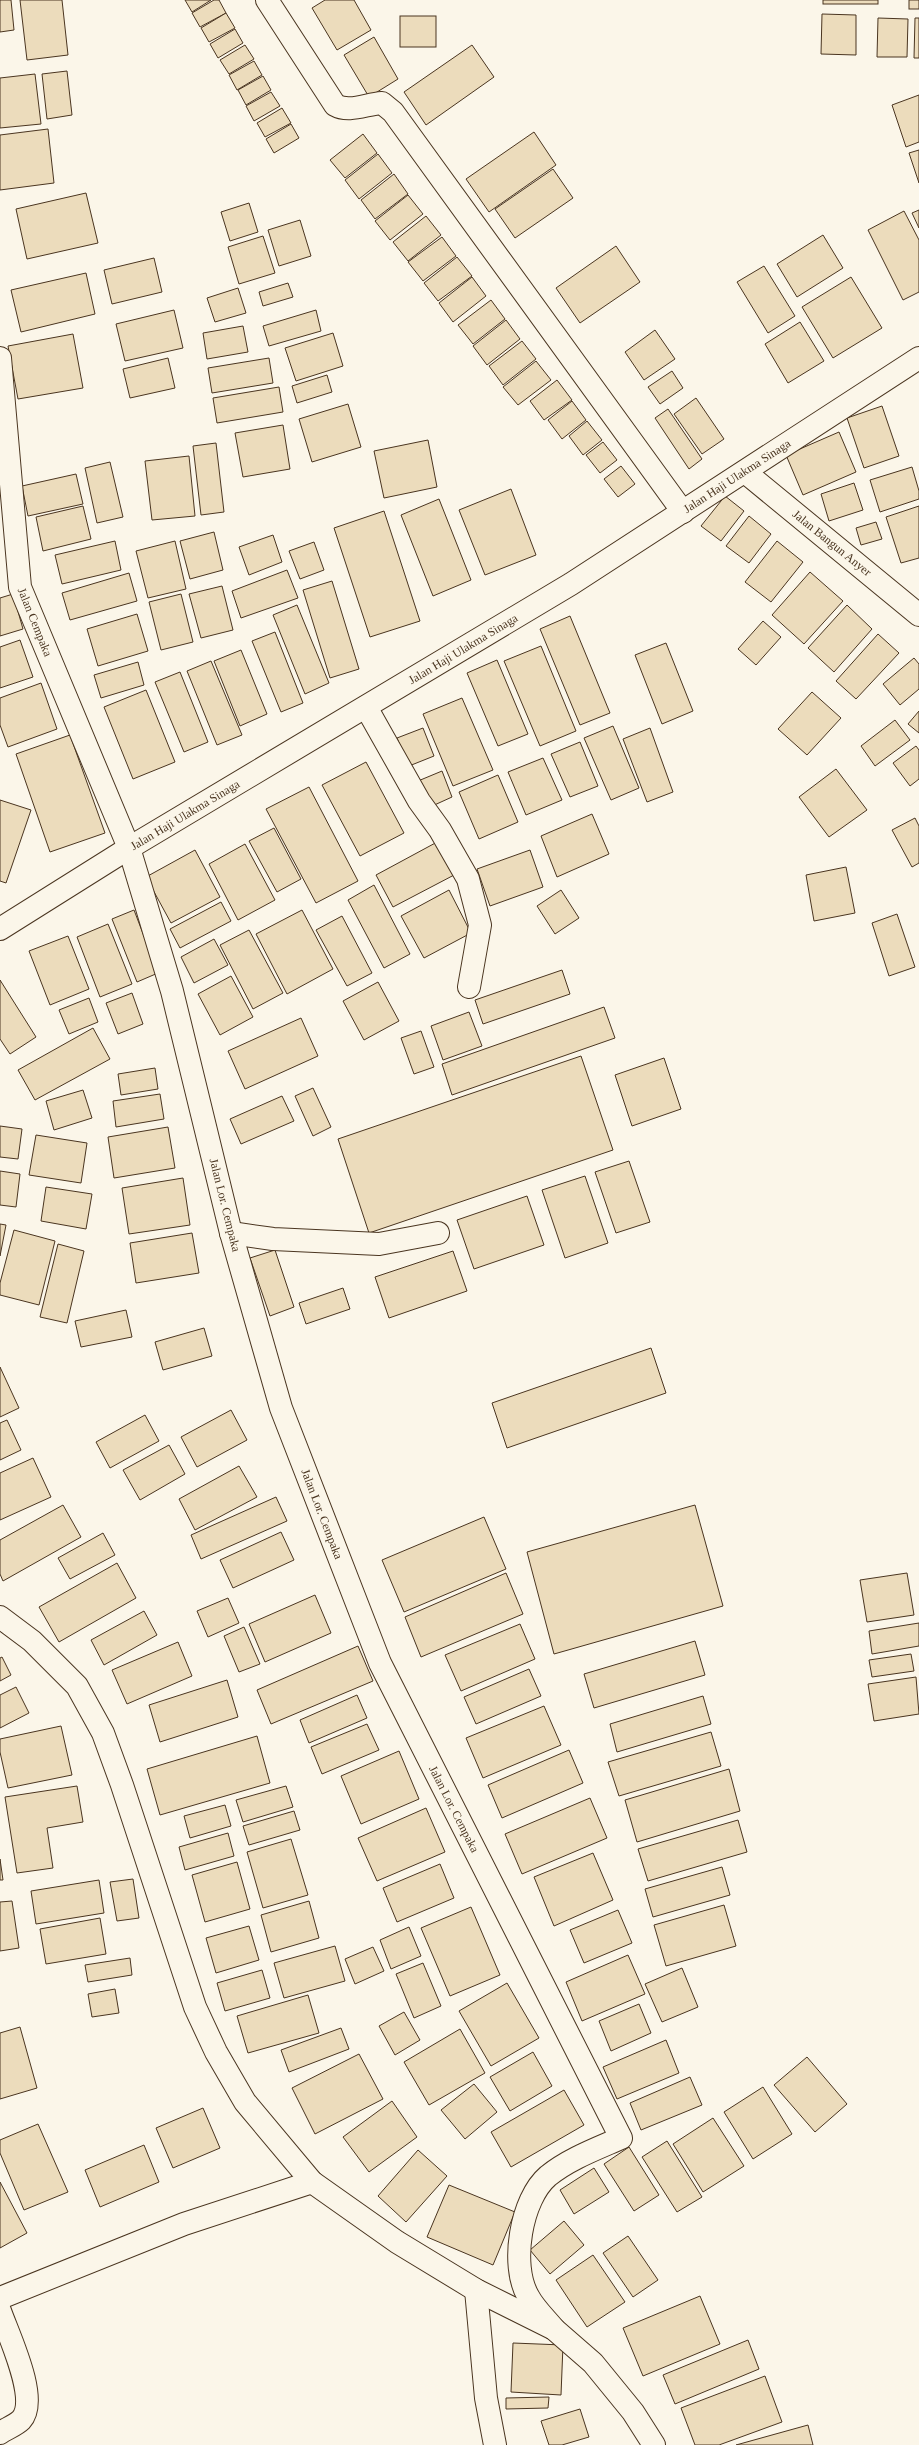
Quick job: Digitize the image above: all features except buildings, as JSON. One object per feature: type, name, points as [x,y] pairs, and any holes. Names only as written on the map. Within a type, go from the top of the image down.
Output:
[{"type":"street","points":[[267,0],[335,105],[342,109],[350,109],[382,104],[393,112],[683,512]]},
{"type":"street","name":"Jalan Cempaka","points":[[0,358],[20,587],[129,848]]},
{"type":"street","name":"Jalan Haji Ulakma Sinaga","points":[[0,929],[129,848],[572,584],[919,358]]},
{"type":"street","name":"Jalan Bangun Anyer","points":[[745,472],[919,615]]},
{"type":"street","points":[[366,707],[419,801],[440,830],[468,879],[480,925],[469,987]]},
{"type":"street","name":"Jalan Lor. Cempaka","points":[[129,848],[172,991],[232,1233],[281,1408],[380,1663],[621,2138],[573,2160],[547,2177],[529,2204],[520,2238],[519,2267],[527,2295],[554,2329]]},
{"type":"street","points":[[232,1233],[273,1239],[379,1244],[438,1233]]},
{"type":"street","points":[[0,1617],[32,1640],[77,1686],[103,1733],[122,1785],[195,2007],[216,2052],[245,2102],[312,2182],[397,2242],[476,2290],[554,2329],[593,2363],[633,2412],[654,2445]]},
{"type":"street","points":[[0,2298],[184,2224],[312,2182]]},
{"type":"street","points":[[476,2290],[486,2398],[495,2445]]},
{"type":"street","points":[[0,2311],[24,2379],[29,2405],[22,2420],[0,2433]]}]
